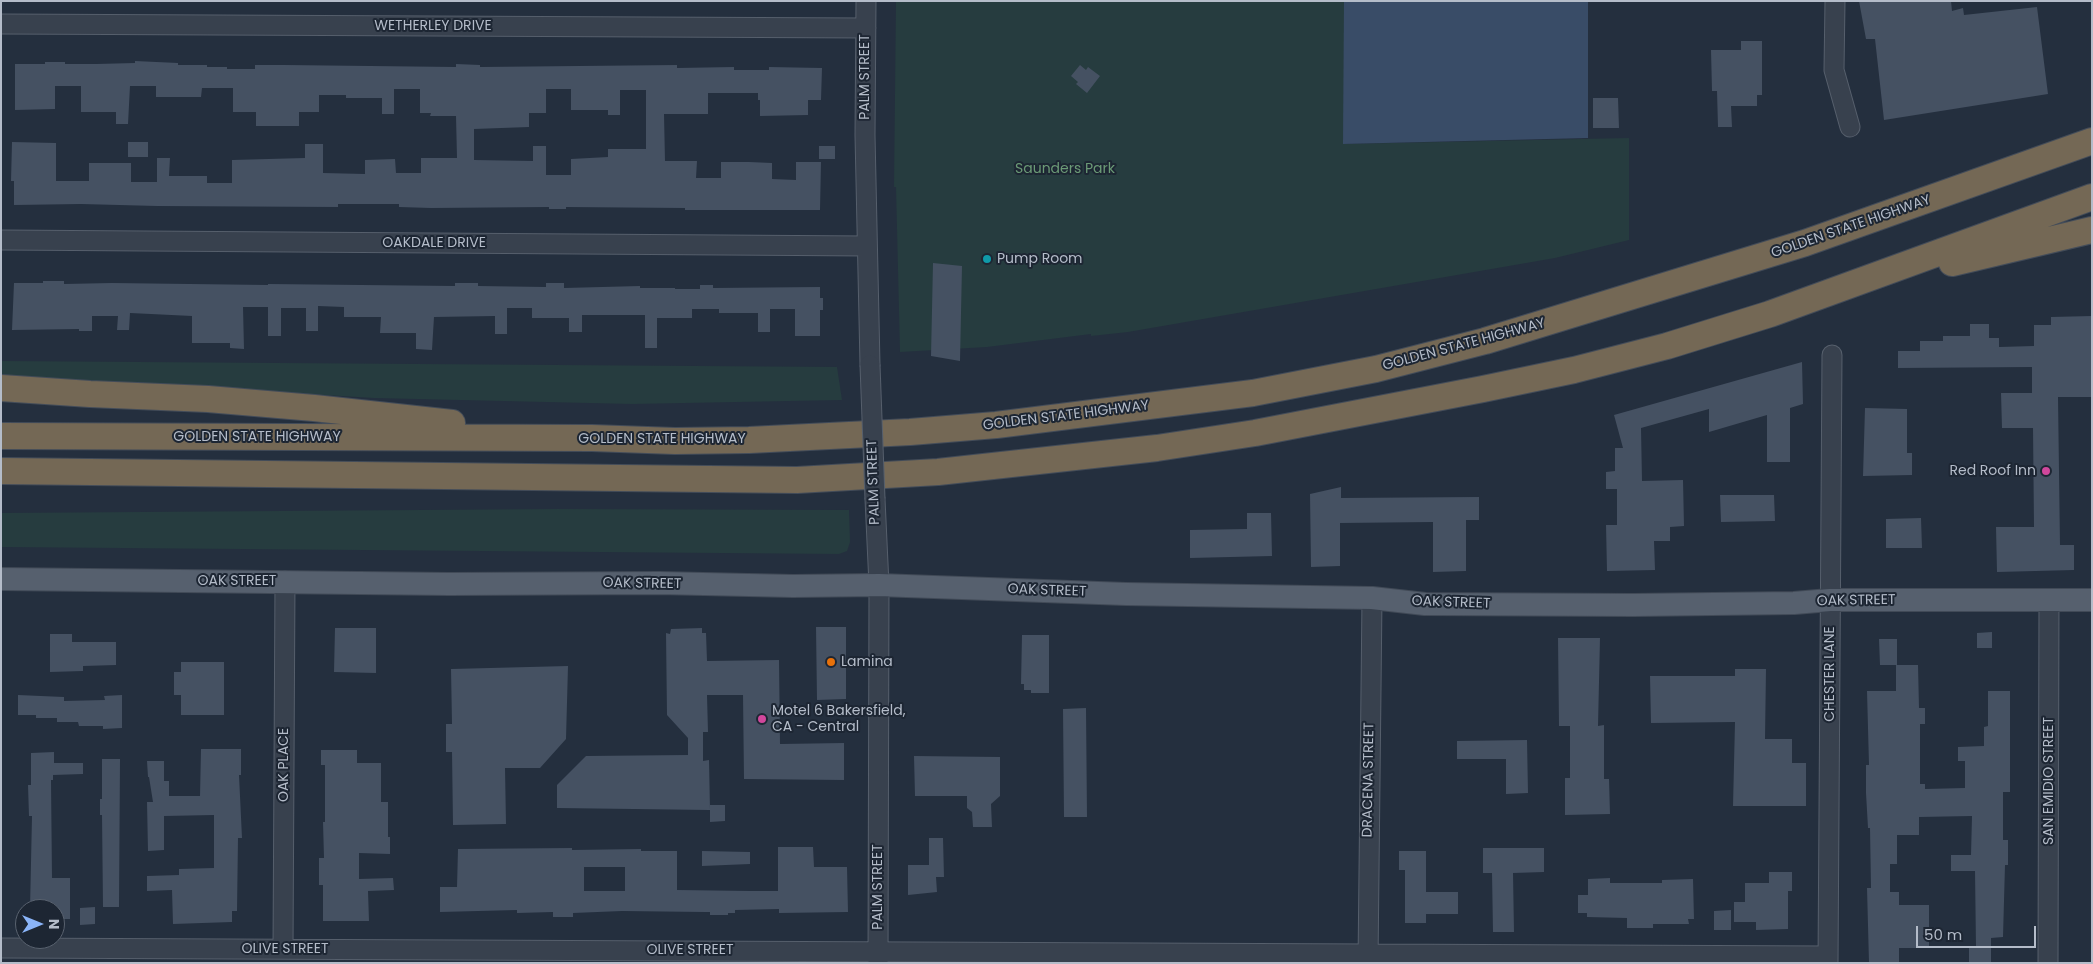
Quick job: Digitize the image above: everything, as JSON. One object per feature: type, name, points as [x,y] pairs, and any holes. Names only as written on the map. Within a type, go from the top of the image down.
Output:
[{"type":"highway","name":"GOLDEN STATE HIGHWAY","points":[[1,436],[592,438],[694,441],[872,434],[987,426],[1085,415],[1253,392],[1376,369],[1486,341],[1725,269],[1904,210],[2092,142]]},
{"type":"highway","points":[[1,471],[796,480],[956,470],[1176,445],[1255,433],[1501,385],[1574,370],[1667,346],[1770,314],[2092,197]]},
{"type":"highway","points":[[1837,290],[2092,230]]},
{"type":"highway","points":[[1,388],[305,407],[592,438]]},
{"type":"main road","name":"OAK STREET","points":[[1,580],[879,585],[1126,594],[1372,598],[1425,604],[1794,603],[1830,600],[2092,600]]},
{"type":"street","name":"PALM STREET","points":[[866,1],[867,246],[872,434],[879,585],[878,957]]},
{"type":"street","points":[[1835,1],[1834,70],[1850,127]]},
{"type":"street","name":"WETHERLEY DRIVE","points":[[1,24],[866,28]]},
{"type":"street","name":"OAKDALE DRIVE","points":[[1,240],[867,246]]},
{"type":"street","name":"CHESTER LANE","points":[[1828,959],[1832,355]]},
{"type":"street","name":"OAK PLACE","points":[[283,949],[284,581]]},
{"type":"street","name":"DRACENA STREET","points":[[1368,958],[1372,598]]},
{"type":"street","name":"SAN EMIDIO STREET","points":[[2048,963],[2049,599]]},
{"type":"street","name":"OLIVE STREET","points":[[1,948],[283,949],[484,956],[1828,959]]},
{"type":"green space","name":"Saunders Park","points":[[896,1],[1344,1],[1344,144],[1629,138],[1629,240],[1555,258],[1128,332],[1091,336],[1091,334],[987,347],[900,352],[896,187],[894,187]]},
{"type":"green space","points":[[1,361],[837,367],[842,400],[632,404],[374,398],[22,377],[1,374]]},
{"type":"green space","points":[[558,509],[849,510],[850,542],[847,551],[839,554],[1,547],[1,513]]},
{"type":"water","points":[[1344,1],[1588,1],[1588,138],[1343,144]]},
{"type":"building","points":[[1859,1],[1951,1],[1952,11],[1963,8],[1964,15],[2037,7],[2048,94],[1884,120],[1875,39],[1866,39]]},
{"type":"building","points":[[1741,41],[1762,41],[1762,95],[1757,95],[1757,106],[1731,106],[1732,127],[1718,127],[1717,91],[1712,91],[1711,50],[1741,50]]},
{"type":"building","points":[[135,61],[178,63],[178,65],[227,67],[227,69],[255,69],[255,65],[456,67],[456,64],[480,65],[480,67],[677,65],[677,68],[734,67],[734,70],[769,70],[769,67],[822,68],[821,100],[808,100],[808,115],[760,116],[758,93],[708,93],[708,114],[664,114],[665,161],[697,161],[696,178],[721,178],[721,162],[749,162],[772,163],[772,179],[796,180],[796,162],[821,162],[820,210],[685,210],[685,208],[566,207],[566,209],[549,209],[549,207],[431,208],[399,207],[399,204],[338,204],[338,207],[14,205],[14,181],[11,181],[12,142],[56,143],[56,181],[89,181],[89,163],[131,163],[131,182],[157,182],[157,158],[170,158],[169,176],[207,176],[207,183],[232,183],[232,160],[305,158],[305,144],[323,144],[323,173],[365,174],[365,160],[395,159],[396,173],[421,173],[421,158],[457,158],[456,116],[430,116],[431,113],[420,113],[420,89],[394,89],[394,114],[382,114],[382,98],[346,98],[346,95],[319,95],[319,112],[299,112],[299,126],[256,126],[256,112],[233,112],[233,88],[202,88],[201,97],[156,97],[156,86],[130,86],[128,124],[116,124],[116,112],[81,112],[81,86],[55,86],[55,109],[15,110],[15,64],[45,64],[45,62],[65,62],[65,64],[135,63]],"holes":[[[546,89],[571,89],[571,110],[608,110],[608,115],[620,115],[620,90],[646,90],[646,149],[608,149],[608,157],[571,159],[571,175],[546,175],[546,146],[533,146],[533,161],[474,160],[474,129],[529,127],[529,113],[546,113]]]},
{"type":"building","points":[[1080,65],[1086,70],[1088,67],[1100,76],[1087,93],[1076,84],[1078,82],[1071,76]]},
{"type":"building","points":[[1593,98],[1618,98],[1619,128],[1593,128]]},
{"type":"building","points":[[128,142],[148,142],[148,157],[128,157]]},
{"type":"building","points":[[819,146],[835,146],[835,159],[819,159]]},
{"type":"building","points":[[933,263],[962,266],[960,361],[931,356]]},
{"type":"building","points":[[43,281],[64,281],[64,284],[455,286],[455,283],[478,283],[478,286],[546,287],[546,283],[564,283],[564,288],[640,286],[640,288],[675,289],[700,289],[700,285],[713,285],[713,288],[820,287],[820,298],[823,298],[823,310],[820,310],[820,336],[795,336],[795,309],[770,309],[770,332],[758,332],[758,313],[719,313],[719,309],[692,309],[692,318],[657,318],[657,348],[645,348],[645,315],[582,315],[582,332],[569,332],[569,318],[532,318],[532,308],[507,308],[507,334],[495,334],[495,316],[434,317],[432,350],[416,349],[416,333],[380,333],[381,317],[344,317],[344,307],[318,306],[318,331],[306,331],[306,308],[281,308],[281,336],[268,336],[268,307],[243,307],[244,349],[230,348],[230,343],[192,343],[192,316],[130,313],[129,330],[117,330],[118,316],[92,316],[92,331],[79,331],[79,329],[12,330],[14,283],[43,283]]},
{"type":"building","points":[[2092,316],[2092,397],[2058,397],[2060,545],[2074,545],[2074,570],[1997,572],[1996,527],[2034,527],[2033,428],[2002,428],[2001,393],[2032,393],[2032,367],[1898,368],[1898,351],[1920,351],[1920,341],[1943,341],[1943,336],[1970,336],[1970,324],[1989,324],[1989,338],[1999,338],[1999,347],[2034,346],[2034,325],[2051,325],[2051,317]]},
{"type":"building","points":[[1802,362],[1803,404],[1790,408],[1790,462],[1767,462],[1767,415],[1709,432],[1709,409],[1641,428],[1642,481],[1683,480],[1684,526],[1670,527],[1670,541],[1654,541],[1655,570],[1607,571],[1606,525],[1617,525],[1617,489],[1606,489],[1606,472],[1615,471],[1615,448],[1623,448],[1614,415]]},
{"type":"building","points":[[1865,408],[1907,409],[1907,453],[1912,453],[1912,475],[1863,476]]},
{"type":"building","points":[[1341,487],[1341,498],[1479,497],[1479,520],[1466,520],[1466,571],[1433,572],[1433,522],[1340,523],[1340,566],[1311,567],[1310,494]]},
{"type":"building","points":[[1720,495],[1774,495],[1775,521],[1721,522]]},
{"type":"building","points":[[1247,513],[1271,513],[1272,556],[1190,558],[1190,530],[1247,529]]},
{"type":"building","points":[[1921,518],[1922,548],[1886,548],[1886,519]]},
{"type":"building","points":[[816,627],[846,627],[846,699],[817,700]]},
{"type":"building","points":[[335,628],[376,628],[376,673],[334,672]]},
{"type":"building","points":[[702,628],[702,633],[706,633],[707,661],[779,660],[780,744],[844,743],[844,780],[744,779],[743,695],[707,695],[708,732],[703,732],[703,761],[709,760],[710,810],[557,808],[557,785],[586,756],[688,755],[688,738],[667,715],[666,633],[670,634],[671,629]]},
{"type":"building","points":[[1992,632],[1992,648],[1977,648],[1977,633]]},
{"type":"building","points":[[50,634],[72,634],[72,642],[116,642],[116,665],[83,666],[83,671],[50,672]]},
{"type":"building","points":[[1022,635],[1049,635],[1049,693],[1031,693],[1031,690],[1024,690],[1024,684],[1021,684]]},
{"type":"building","points":[[1558,638],[1600,638],[1598,726],[1604,725],[1604,779],[1609,779],[1610,814],[1565,815],[1565,778],[1570,778],[1570,726],[1559,726]]},
{"type":"building","points":[[1879,639],[1897,639],[1897,665],[1880,665]]},
{"type":"building","points":[[181,662],[224,662],[224,715],[181,715],[181,695],[174,695],[174,672],[181,672]]},
{"type":"building","points":[[1896,665],[1918,665],[1919,708],[1925,708],[1925,724],[1920,724],[1920,784],[1925,784],[1925,789],[1965,788],[1965,761],[1958,761],[1958,747],[1984,746],[1984,727],[1988,726],[1988,691],[2010,691],[2010,792],[2003,792],[2003,840],[2008,840],[2008,865],[2005,865],[2003,937],[1991,938],[1991,963],[1969,963],[1969,948],[1976,948],[1975,871],[1951,871],[1951,855],[1971,855],[1972,816],[1919,817],[1919,835],[1897,835],[1897,864],[1890,864],[1890,892],[1899,892],[1899,905],[1929,905],[1929,948],[1899,948],[1899,963],[1869,963],[1867,888],[1871,888],[1870,828],[1868,828],[1866,793],[1866,765],[1869,765],[1867,691],[1896,691]]},
{"type":"building","points":[[568,666],[566,739],[540,768],[505,768],[506,824],[453,825],[452,752],[446,752],[446,724],[452,724],[451,669]]},
{"type":"building","points":[[1735,669],[1766,669],[1765,739],[1792,739],[1792,763],[1806,763],[1806,806],[1733,806],[1735,722],[1651,723],[1650,676],[1735,676]]},
{"type":"building","points":[[18,695],[64,697],[64,701],[105,700],[104,696],[122,695],[122,728],[103,729],[103,726],[79,726],[78,722],[57,722],[57,718],[36,718],[36,715],[18,715]]},
{"type":"building","points":[[1086,708],[1087,817],[1064,817],[1063,709]]},
{"type":"building","points":[[1527,740],[1528,793],[1506,794],[1506,759],[1457,759],[1457,741]]},
{"type":"building","points":[[201,749],[241,749],[241,775],[239,775],[242,838],[238,838],[237,911],[232,911],[232,922],[173,924],[172,890],[147,891],[147,876],[179,875],[179,869],[214,868],[214,815],[164,816],[164,850],[148,851],[147,802],[153,802],[147,761],[164,761],[164,781],[169,781],[169,796],[200,796]]},
{"type":"building","points":[[321,750],[357,750],[357,763],[381,763],[381,802],[388,802],[390,854],[359,853],[359,879],[393,878],[394,890],[368,891],[369,921],[323,921],[323,885],[319,885],[319,858],[324,858],[325,765],[321,765]]},
{"type":"building","points":[[54,752],[54,763],[83,763],[83,774],[53,775],[53,780],[51,780],[52,878],[70,878],[70,919],[65,919],[65,899],[30,899],[32,816],[29,816],[28,785],[31,785],[31,753]]},
{"type":"building","points":[[914,756],[1000,757],[1000,796],[991,804],[992,827],[973,827],[972,812],[967,808],[967,796],[915,796]]},
{"type":"building","points":[[102,759],[120,759],[119,907],[103,907],[102,815],[100,815]]},
{"type":"building","points":[[710,805],[725,805],[725,821],[710,822]]},
{"type":"building","points":[[929,838],[943,838],[944,877],[936,877],[937,892],[908,895],[908,865],[929,865]]},
{"type":"building","points":[[778,847],[813,847],[814,867],[847,867],[848,912],[779,913],[779,909],[735,910],[735,913],[728,913],[728,915],[710,915],[710,912],[622,911],[573,913],[573,917],[553,917],[553,912],[517,913],[517,910],[440,912],[440,887],[457,887],[458,849],[572,848],[572,850],[641,849],[641,851],[677,851],[677,890],[778,891]],"holes":[[[584,867],[625,867],[625,891],[584,891]]]},
{"type":"building","points":[[1483,848],[1544,848],[1544,872],[1513,873],[1514,932],[1493,932],[1492,873],[1483,873]]},
{"type":"building","points":[[702,851],[750,852],[750,864],[702,866]]},
{"type":"building","points":[[1399,851],[1426,851],[1426,892],[1458,892],[1458,914],[1426,914],[1426,923],[1405,923],[1405,870],[1399,870]]},
{"type":"building","points":[[1769,872],[1792,872],[1792,891],[1788,891],[1788,929],[1756,930],[1756,922],[1734,922],[1734,902],[1745,902],[1745,883],[1769,883]]},
{"type":"building","points":[[1610,878],[1610,883],[1662,883],[1662,880],[1693,879],[1694,919],[1688,919],[1689,924],[1653,924],[1653,928],[1627,928],[1627,918],[1587,917],[1587,913],[1578,913],[1578,895],[1588,895],[1588,879]]},
{"type":"building","points":[[95,907],[95,924],[80,925],[80,908]]},
{"type":"building","points":[[1731,910],[1731,930],[1714,930],[1714,911]]},
{"type":"place","name":"Pump Room","points":[[987,259]]},
{"type":"place","name":"Red Roof Inn","points":[[2046,471]]},
{"type":"place","name":"Lamina","points":[[831,662]]},
{"type":"place","name":"Motel 6 Bakersfield, CA - Central","points":[[762,719]]}]
